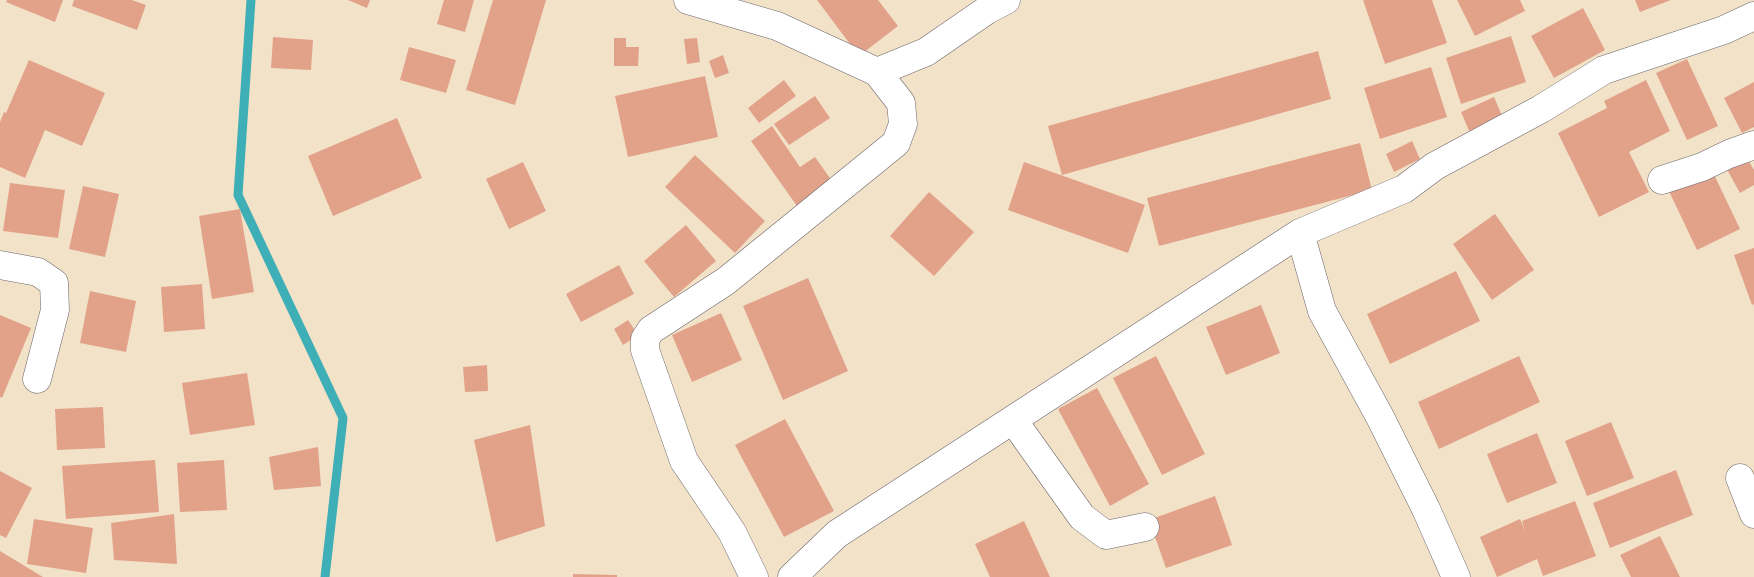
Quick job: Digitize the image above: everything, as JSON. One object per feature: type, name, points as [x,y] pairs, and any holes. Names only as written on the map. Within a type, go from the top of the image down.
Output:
[{"type":"street","points":[[688,0],[776,26],[877,72],[901,102],[902,124],[896,143],[726,281],[650,330],[645,339],[645,350],[684,461],[732,532],[754,577]]},
{"type":"street","points":[[877,72],[926,52],[987,10],[1006,0]]},
{"type":"street","points":[[792,577],[837,534],[1300,233],[1404,190],[1435,166],[1541,109],[1604,70],[1724,30],[1754,16]]},
{"type":"street","points":[[1662,180],[1702,168],[1729,154],[1754,145]]},
{"type":"street","points":[[1300,233],[1322,311],[1380,417],[1426,509],[1456,577]]},
{"type":"street","points":[[0,265],[38,272],[54,283],[55,310],[36,379]]},
{"type":"street","points":[[1013,420],[1082,517],[1106,535],[1145,527]]},
{"type":"street","points":[[1740,478],[1754,514]]},
{"type":"building","points":[[7,0],[63,0],[55,22],[6,2]]},
{"type":"building","points":[[74,0],[132,0],[146,5],[137,30],[72,6]]},
{"type":"building","points":[[348,0],[370,0],[367,8]]},
{"type":"building","points":[[444,0],[474,0],[465,32],[437,24]]},
{"type":"building","points":[[493,0],[546,0],[515,105],[466,90]]},
{"type":"building","points":[[817,0],[878,0],[898,26],[859,56]]},
{"type":"building","points":[[1363,0],[1432,0],[1447,43],[1385,64]]},
{"type":"building","points":[[1457,0],[1520,0],[1525,11],[1475,36]]},
{"type":"building","points":[[1635,0],[1671,0],[1640,12]]},
{"type":"building","points":[[1583,8],[1605,50],[1554,78],[1531,36]]},
{"type":"building","points":[[1511,36],[1526,82],[1461,104],[1446,58]]},
{"type":"building","points":[[273,37],[313,40],[311,70],[271,68]]},
{"type":"building","points":[[614,38],[626,38],[626,47],[639,47],[638,66],[614,66]]},
{"type":"building","points":[[697,38],[700,62],[687,64],[684,39]]},
{"type":"building","points":[[409,47],[456,60],[446,93],[400,80]]},
{"type":"building","points":[[1318,51],[1331,99],[1062,175],[1048,126]]},
{"type":"building","points":[[723,55],[729,73],[715,78],[709,61]]},
{"type":"building","points":[[1687,59],[1718,126],[1687,140],[1656,73]]},
{"type":"building","points":[[29,60],[105,93],[82,146],[45,130],[25,178],[0,167],[0,122],[4,112],[6,113]]},
{"type":"building","points":[[1431,67],[1447,117],[1380,139],[1364,88]]},
{"type":"building","points":[[705,76],[718,137],[628,157],[615,96]]},
{"type":"building","points":[[784,80],[796,96],[759,123],[748,108]]},
{"type":"building","points":[[1646,80],[1670,131],[1629,152],[1649,192],[1599,217],[1558,133],[1607,108],[1604,101]]},
{"type":"building","points":[[1754,82],[1754,127],[1742,133],[1724,98]]},
{"type":"building","points":[[815,96],[830,118],[789,145],[774,124]]},
{"type":"building","points":[[1494,97],[1503,118],[1470,133],[1461,112]]},
{"type":"building","points":[[397,118],[422,178],[333,216],[308,156]]},
{"type":"building","points":[[772,126],[800,167],[815,157],[832,181],[797,206],[751,141]]},
{"type":"building","points":[[1412,141],[1420,159],[1394,172],[1386,154]]},
{"type":"building","points":[[1360,143],[1372,190],[1159,246],[1147,198]]},
{"type":"building","points":[[1739,144],[1754,170],[1754,185],[1740,193],[1719,155]]},
{"type":"building","points":[[695,155],[765,221],[735,253],[665,187]]},
{"type":"building","points":[[523,162],[546,211],[509,229],[486,179]]},
{"type":"building","points":[[1024,162],[1145,205],[1128,253],[1008,210]]},
{"type":"building","points":[[1710,166],[1740,229],[1697,250],[1667,187]]},
{"type":"building","points":[[10,183],[65,190],[58,238],[3,231]]},
{"type":"building","points":[[83,186],[119,194],[105,257],[69,249]]},
{"type":"building","points":[[929,192],[974,232],[934,276],[890,236]]},
{"type":"building","points":[[240,209],[254,292],[212,299],[199,216]]},
{"type":"building","points":[[1495,214],[1534,270],[1492,300],[1453,244]]},
{"type":"building","points":[[686,225],[716,261],[674,297],[644,261]]},
{"type":"building","points":[[1754,248],[1754,304],[1752,305],[1734,255]]},
{"type":"building","points":[[619,265],[634,294],[581,322],[566,294]]},
{"type":"building","points":[[1456,271],[1480,321],[1390,364],[1367,314]]},
{"type":"building","points":[[808,278],[848,371],[783,400],[743,306]]},
{"type":"building","points":[[202,284],[205,329],[164,332],[161,287]]},
{"type":"building","points":[[90,291],[136,301],[126,352],[80,343]]},
{"type":"building","points":[[1261,305],[1280,353],[1226,375],[1206,327]]},
{"type":"building","points":[[721,313],[742,360],[692,382],[672,335]]},
{"type":"building","points":[[0,315],[31,328],[2,398],[0,397]]},
{"type":"building","points":[[628,320],[638,335],[623,345],[614,329]]},
{"type":"building","points":[[1156,356],[1205,454],[1162,475],[1113,378]]},
{"type":"building","points":[[1519,356],[1540,402],[1439,449],[1418,402]]},
{"type":"building","points":[[487,365],[488,391],[465,392],[463,367]]},
{"type":"building","points":[[247,373],[255,425],[190,435],[182,383]]},
{"type":"building","points":[[1097,388],[1149,484],[1110,506],[1058,409]]},
{"type":"building","points":[[103,407],[105,448],[57,450],[55,409]]},
{"type":"building","points":[[785,419],[834,511],[784,537],[735,445]]},
{"type":"building","points":[[1611,422],[1634,478],[1587,496],[1565,441]]},
{"type":"building","points":[[530,425],[545,526],[496,542],[474,440]]},
{"type":"building","points":[[1537,433],[1557,483],[1507,503],[1487,454]]},
{"type":"building","points":[[318,447],[321,486],[274,490],[269,457]]},
{"type":"building","points":[[155,460],[159,512],[66,519],[62,466]]},
{"type":"building","points":[[224,460],[227,510],[180,512],[177,463]]},
{"type":"building","points":[[1676,470],[1693,515],[1610,548],[1593,503]]},
{"type":"building","points":[[0,471],[32,488],[6,538],[0,535]]},
{"type":"building","points":[[1215,496],[1232,545],[1166,568],[1149,520]]},
{"type":"building","points":[[1575,501],[1596,556],[1543,576],[1537,559],[1497,577],[1480,537],[1520,519],[1525,531],[1522,521]]},
{"type":"building","points":[[174,514],[177,564],[114,560],[111,523]]},
{"type":"building","points":[[34,519],[93,528],[86,573],[27,564]]},
{"type":"building","points":[[1024,521],[1050,577],[990,577],[975,544]]},
{"type":"building","points":[[1660,536],[1680,577],[1631,577],[1620,555]]},
{"type":"building","points":[[0,551],[43,577],[0,577]]},
{"type":"building","points":[[573,574],[617,575],[617,577],[573,577]]},
{"type":"waterway","points":[[251,0],[238,195],[343,418],[325,577]]}]
